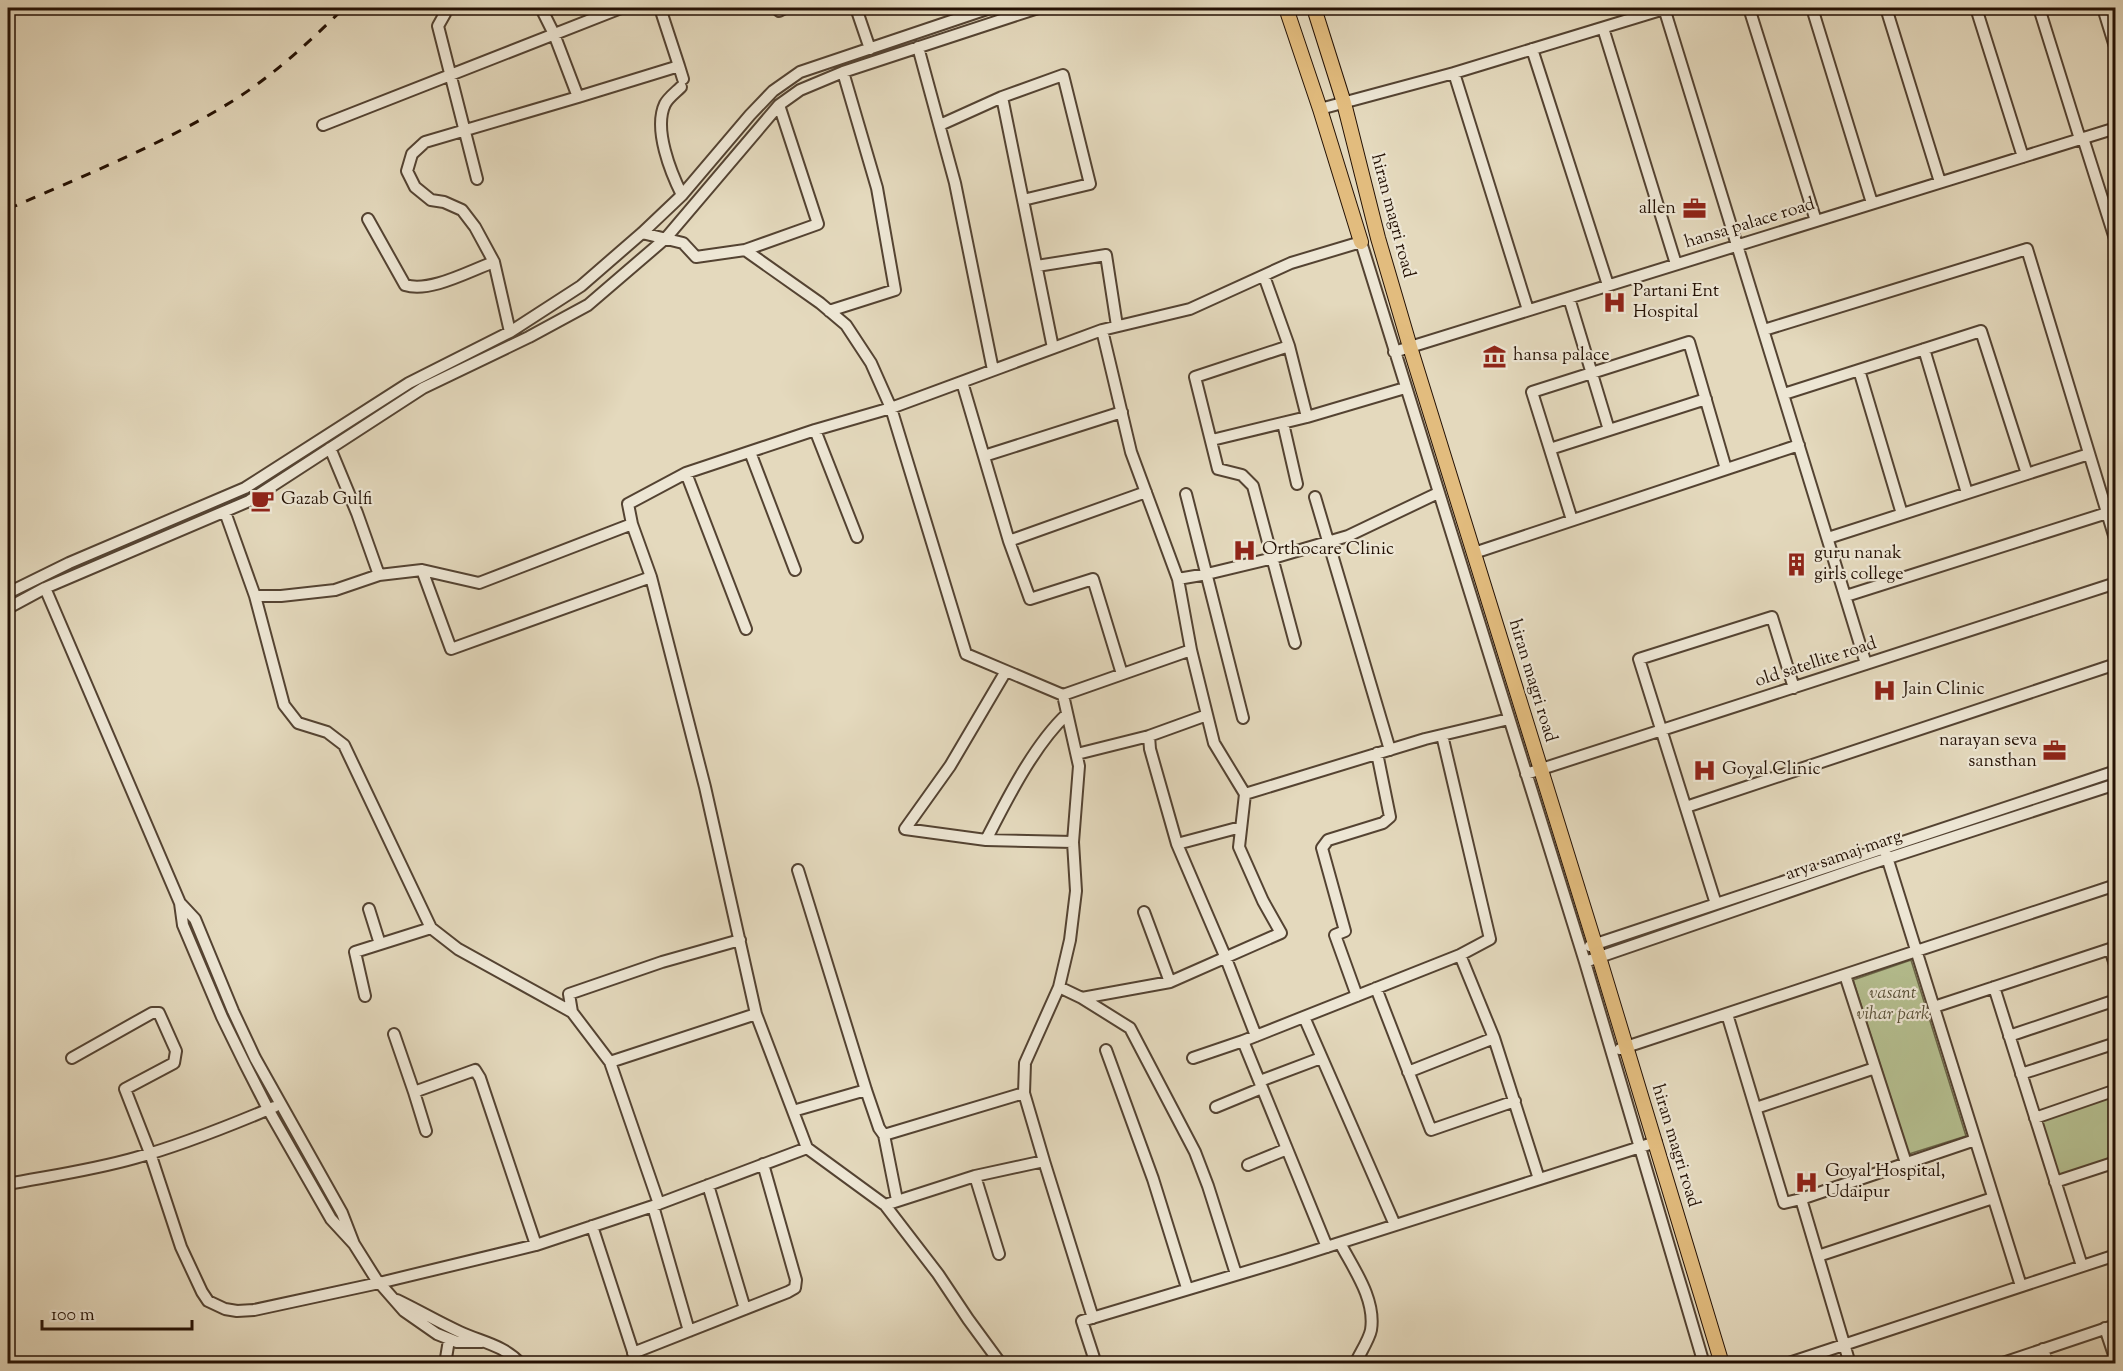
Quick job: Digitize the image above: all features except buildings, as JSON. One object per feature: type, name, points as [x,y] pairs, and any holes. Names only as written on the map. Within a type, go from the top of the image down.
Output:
[{"type":"main road","points":[[1286,8],[1361,242]]},
{"type":"main road","name":"hiran magri road","points":[[1314,8],[1344,103],[1378,238],[1410,347],[1656,1142],[1722,1364]]},
{"type":"street","points":[[451,8],[447,9],[438,26],[477,179]]},
{"type":"street","points":[[541,8],[554,34],[578,97]]},
{"type":"street","points":[[323,125],[621,8]]},
{"type":"street","points":[[660,8],[679,66],[682,83],[665,104],[662,122],[663,140],[670,170],[682,195]]},
{"type":"street","points":[[856,8],[870,49]]},
{"type":"street","points":[[8,593],[69,563],[245,489],[409,383],[510,332],[581,286],[682,195],[750,114],[773,91],[800,72],[990,8]]},
{"type":"street","points":[[8,608],[45,588],[249,501],[423,388],[529,337],[588,305],[666,238],[779,105],[800,90],[843,72],[1038,8]]},
{"type":"street","points":[[1320,109],[1454,73],[1664,8],[1866,664]]},
{"type":"street","points":[[1749,8],[1816,221]]},
{"type":"street","points":[[1812,8],[1872,203]]},
{"type":"street","points":[[1886,8],[1940,182]]},
{"type":"street","points":[[1976,8],[2023,157]]},
{"type":"street","points":[[2039,8],[2115,236]]},
{"type":"street","points":[[2103,8],[2115,50]]},
{"type":"street","points":[[1603,28],[1676,264]]},
{"type":"street","points":[[918,47],[955,183],[993,370]]},
{"type":"street","points":[[1532,49],[1608,285]]},
{"type":"street","points":[[510,332],[494,262],[475,227],[462,210],[444,202],[431,200],[415,187],[407,171],[412,154],[425,142],[679,66]]},
{"type":"street","points":[[829,311],[895,290],[877,188],[843,72]]},
{"type":"street","points":[[1454,73],[1528,310]]},
{"type":"street","points":[[940,125],[1002,97],[1063,75],[1090,183],[1023,200]]},
{"type":"street","points":[[1002,97],[1053,348]]},
{"type":"street","points":[[642,233],[683,243],[696,257],[745,250],[818,224],[779,105]]},
{"type":"street","name":"hansa palace road","points":[[1394,352],[2115,128]]},
{"type":"street","points":[[368,219],[405,285],[415,288],[428,287],[494,262]]},
{"type":"street","points":[[1001,1364],[939,1274],[885,1205],[807,1148],[756,1014],[705,787],[651,577],[632,524],[628,504],[686,473],[815,430],[891,408],[1102,330],[1190,309],[1291,263],[1361,242],[1585,962],[1704,1364]]},
{"type":"street","points":[[1764,330],[2027,249],[2115,542]]},
{"type":"street","points":[[745,250],[846,325],[865,354],[891,408],[966,654],[1063,695],[1191,650]]},
{"type":"street","points":[[1037,266],[1106,255],[1117,326]]},
{"type":"street","points":[[1264,276],[1289,346],[1306,417]]},
{"type":"street","points":[[1569,298],[1609,430]]},
{"type":"street","points":[[1082,998],[1170,982],[1281,933],[1263,902],[1239,847],[1245,794],[1214,743],[1191,650],[1178,579],[1131,452],[1102,330]]},
{"type":"street","points":[[1784,394],[1981,331],[2027,474]]},
{"type":"street","points":[[1572,520],[1532,392],[1689,342],[1726,469]]},
{"type":"street","points":[[1289,346],[1195,377],[1218,469],[1242,475],[1253,486],[1295,644]]},
{"type":"street","points":[[1924,349],[1967,493]]},
{"type":"street","points":[[1859,370],[1902,514]]},
{"type":"street","points":[[962,382],[1009,541],[1030,599],[1093,579],[1122,674]]},
{"type":"street","points":[[1212,440],[1306,417],[1405,388]]},
{"type":"street","points":[[1550,449],[1706,399]]},
{"type":"street","points":[[984,456],[1122,412]]},
{"type":"street","points":[[1283,423],[1297,484]]},
{"type":"street","points":[[815,430],[857,537]]},
{"type":"street","points":[[1474,553],[1799,445]]},
{"type":"street","points":[[330,448],[380,575]]},
{"type":"street","points":[[750,452],[795,570]]},
{"type":"street","points":[[1828,538],[2089,454]]},
{"type":"street","points":[[686,473],[746,629]]},
{"type":"street","points":[[1009,541],[1146,492]]},
{"type":"street","points":[[1178,579],[1274,558],[1348,536],[1438,493]]},
{"type":"street","points":[[1186,494],[1243,718]]},
{"type":"street","points":[[1315,497],[1390,750]]},
{"type":"street","points":[[225,512],[255,596],[284,705],[298,723],[327,732],[344,745],[432,928],[458,949],[572,1012],[610,1062],[656,1205],[689,1331]]},
{"type":"street","points":[[1846,596],[2107,513]]},
{"type":"street","points":[[255,596],[281,596],[334,590],[380,575],[422,570],[479,583],[632,524]]},
{"type":"street","points":[[422,570],[451,650],[651,577]]},
{"type":"street","name":"old satellite road","points":[[1526,774],[2115,583]]},
{"type":"street","points":[[45,588],[180,903],[183,925],[222,1017],[268,1109],[331,1219],[354,1244],[391,1298],[416,1321],[449,1340],[482,1342]]},
{"type":"street","points":[[1716,904],[1639,659],[1772,617],[1794,688]]},
{"type":"street","points":[[1686,807],[2115,664]]},
{"type":"street","points":[[1006,671],[950,766],[905,830],[986,840],[1073,842]]},
{"type":"street","points":[[1063,695],[1079,766],[1073,842],[1076,891],[1070,940],[1059,987],[1025,1063],[1024,1093],[1093,1318]]},
{"type":"street","points":[[986,840],[1006,802],[1053,728],[1067,714]]},
{"type":"street","points":[[1077,754],[1149,736],[1207,715]]},
{"type":"street","points":[[1245,794],[1377,753],[1509,718]]},
{"type":"street","points":[[1193,1058],[1256,1036],[1460,955],[1490,939],[1442,735]]},
{"type":"street","points":[[1149,736],[1150,749],[1177,844],[1256,1036]]},
{"type":"street","points":[[1357,996],[1335,935],[1345,931],[1322,848],[1328,840],[1383,823],[1390,817],[1377,753]]},
{"type":"street","points":[[1581,949],[1597,951],[1716,904],[1886,853],[2115,771]]},
{"type":"street","name":"arya samaj marg","points":[[1585,962],[1597,951],[1886,853],[2115,784]]},
{"type":"street","points":[[1177,844],[1241,826]]},
{"type":"street","points":[[1886,853],[2021,1286]]},
{"type":"street","points":[[798,870],[866,1090],[879,1128],[884,1135],[897,1200]]},
{"type":"street","points":[[1612,1052],[2115,885]]},
{"type":"street","points":[[180,903],[195,919],[233,1011],[280,1104],[342,1213],[354,1244]]},
{"type":"street","points":[[369,909],[380,944]]},
{"type":"street","points":[[1144,912],[1170,982]]},
{"type":"street","points":[[365,996],[355,952],[432,928]]},
{"type":"street","points":[[572,1012],[569,994],[662,962],[740,940]]},
{"type":"street","points":[[1934,1007],[2112,948],[2115,968]]},
{"type":"street","points":[[1460,955],[1494,1038],[1539,1179]]},
{"type":"street","points":[[1845,975],[1906,1163]]},
{"type":"street","points":[[1059,987],[1082,998],[1130,1028],[1195,1152],[1236,1274]]},
{"type":"street","points":[[1994,987],[2082,1266]]},
{"type":"street","points":[[1377,988],[1431,1130],[1515,1101]]},
{"type":"street","points":[[2009,1036],[2115,1000]]},
{"type":"street","points":[[72,1058],[152,1013],[159,1013],[176,1051],[174,1063],[125,1089],[150,1153],[184,1254],[201,1292],[208,1301],[225,1309],[237,1311],[254,1310],[379,1283],[536,1245],[656,1205],[807,1148]]},
{"type":"street","points":[[610,1062],[756,1014]]},
{"type":"street","points":[[1727,1014],[1784,1203],[1975,1140]]},
{"type":"street","points":[[1304,1017],[1395,1225]]},
{"type":"street","points":[[394,1034],[426,1131]]},
{"type":"street","points":[[1408,1072],[1494,1038]]},
{"type":"street","points":[[1243,1041],[1327,1247]]},
{"type":"street","points":[[2021,1074],[2115,1043]]},
{"type":"street","points":[[1106,1050],[1153,1179],[1187,1288]]},
{"type":"street","points":[[1216,1107],[1321,1058]]},
{"type":"street","points":[[1756,1108],[1875,1068]]},
{"type":"street","points":[[414,1092],[475,1070],[480,1078],[536,1245]]},
{"type":"street","points":[[793,1111],[866,1090]]},
{"type":"street","points":[[2035,1118],[2115,1090]]},
{"type":"street","points":[[884,1135],[1024,1093]]},
{"type":"street","points":[[8,1184],[78,1172],[150,1153],[233,1124],[280,1104]]},
{"type":"street","points":[[1096,1364],[1082,1321],[1340,1243],[1656,1142]]},
{"type":"street","points":[[1248,1165],[1287,1149]]},
{"type":"street","points":[[885,1205],[975,1176],[1044,1161]]},
{"type":"street","points":[[2055,1182],[2115,1162]]},
{"type":"street","points":[[592,1226],[635,1358],[689,1331],[795,1288],[796,1280],[764,1164]]},
{"type":"street","points":[[975,1176],[999,1254]]},
{"type":"street","points":[[708,1185],[745,1309]]},
{"type":"street","points":[[1818,1256],[1993,1198]]},
{"type":"street","points":[[1801,1199],[1850,1364]]},
{"type":"street","points":[[1340,1243],[1362,1283],[1372,1313],[1371,1332],[1356,1364]]},
{"type":"street","points":[[1786,1364],[2115,1255]]},
{"type":"street","points":[[391,1298],[482,1342],[499,1346],[521,1364]]},
{"type":"street","points":[[2000,1364],[2110,1326],[2115,1360]]},
{"type":"street","points":[[447,1364],[449,1340]]},
{"type":"street","points":[[2043,1349],[2048,1364]]},
{"type":"green space","name":"vasant vihar park","points":[[1911,960],[1966,1136],[1909,1154],[1853,980]]},
{"type":"green space","points":[[2115,1095],[2115,1157],[2058,1176],[2042,1121]]},
{"type":"railway","points":[[8,209],[150,146],[231,102],[276,70],[344,8]]},
{"type":"place","name":"allen","points":[[1694,209]]},
{"type":"place","name":"Partani Ent Hospital","points":[[1615,302]]},
{"type":"place","name":"hansa palace","points":[[1495,356]]},
{"type":"place","name":"Gazab Gulfi","points":[[263,500]]},
{"type":"place","name":"Orthocare Clinic","points":[[1244,550]]},
{"type":"place","name":"guru nanak girls college","points":[[1796,564]]},
{"type":"place","name":"Jain Clinic","points":[[1885,690]]},
{"type":"place","name":"narayan seva sansthan","points":[[2055,751]]},
{"type":"place","name":"Goyal Clinic","points":[[1704,770]]},
{"type":"place","name":"Goyal Hospital, Udaipur","points":[[1807,1182]]}]
